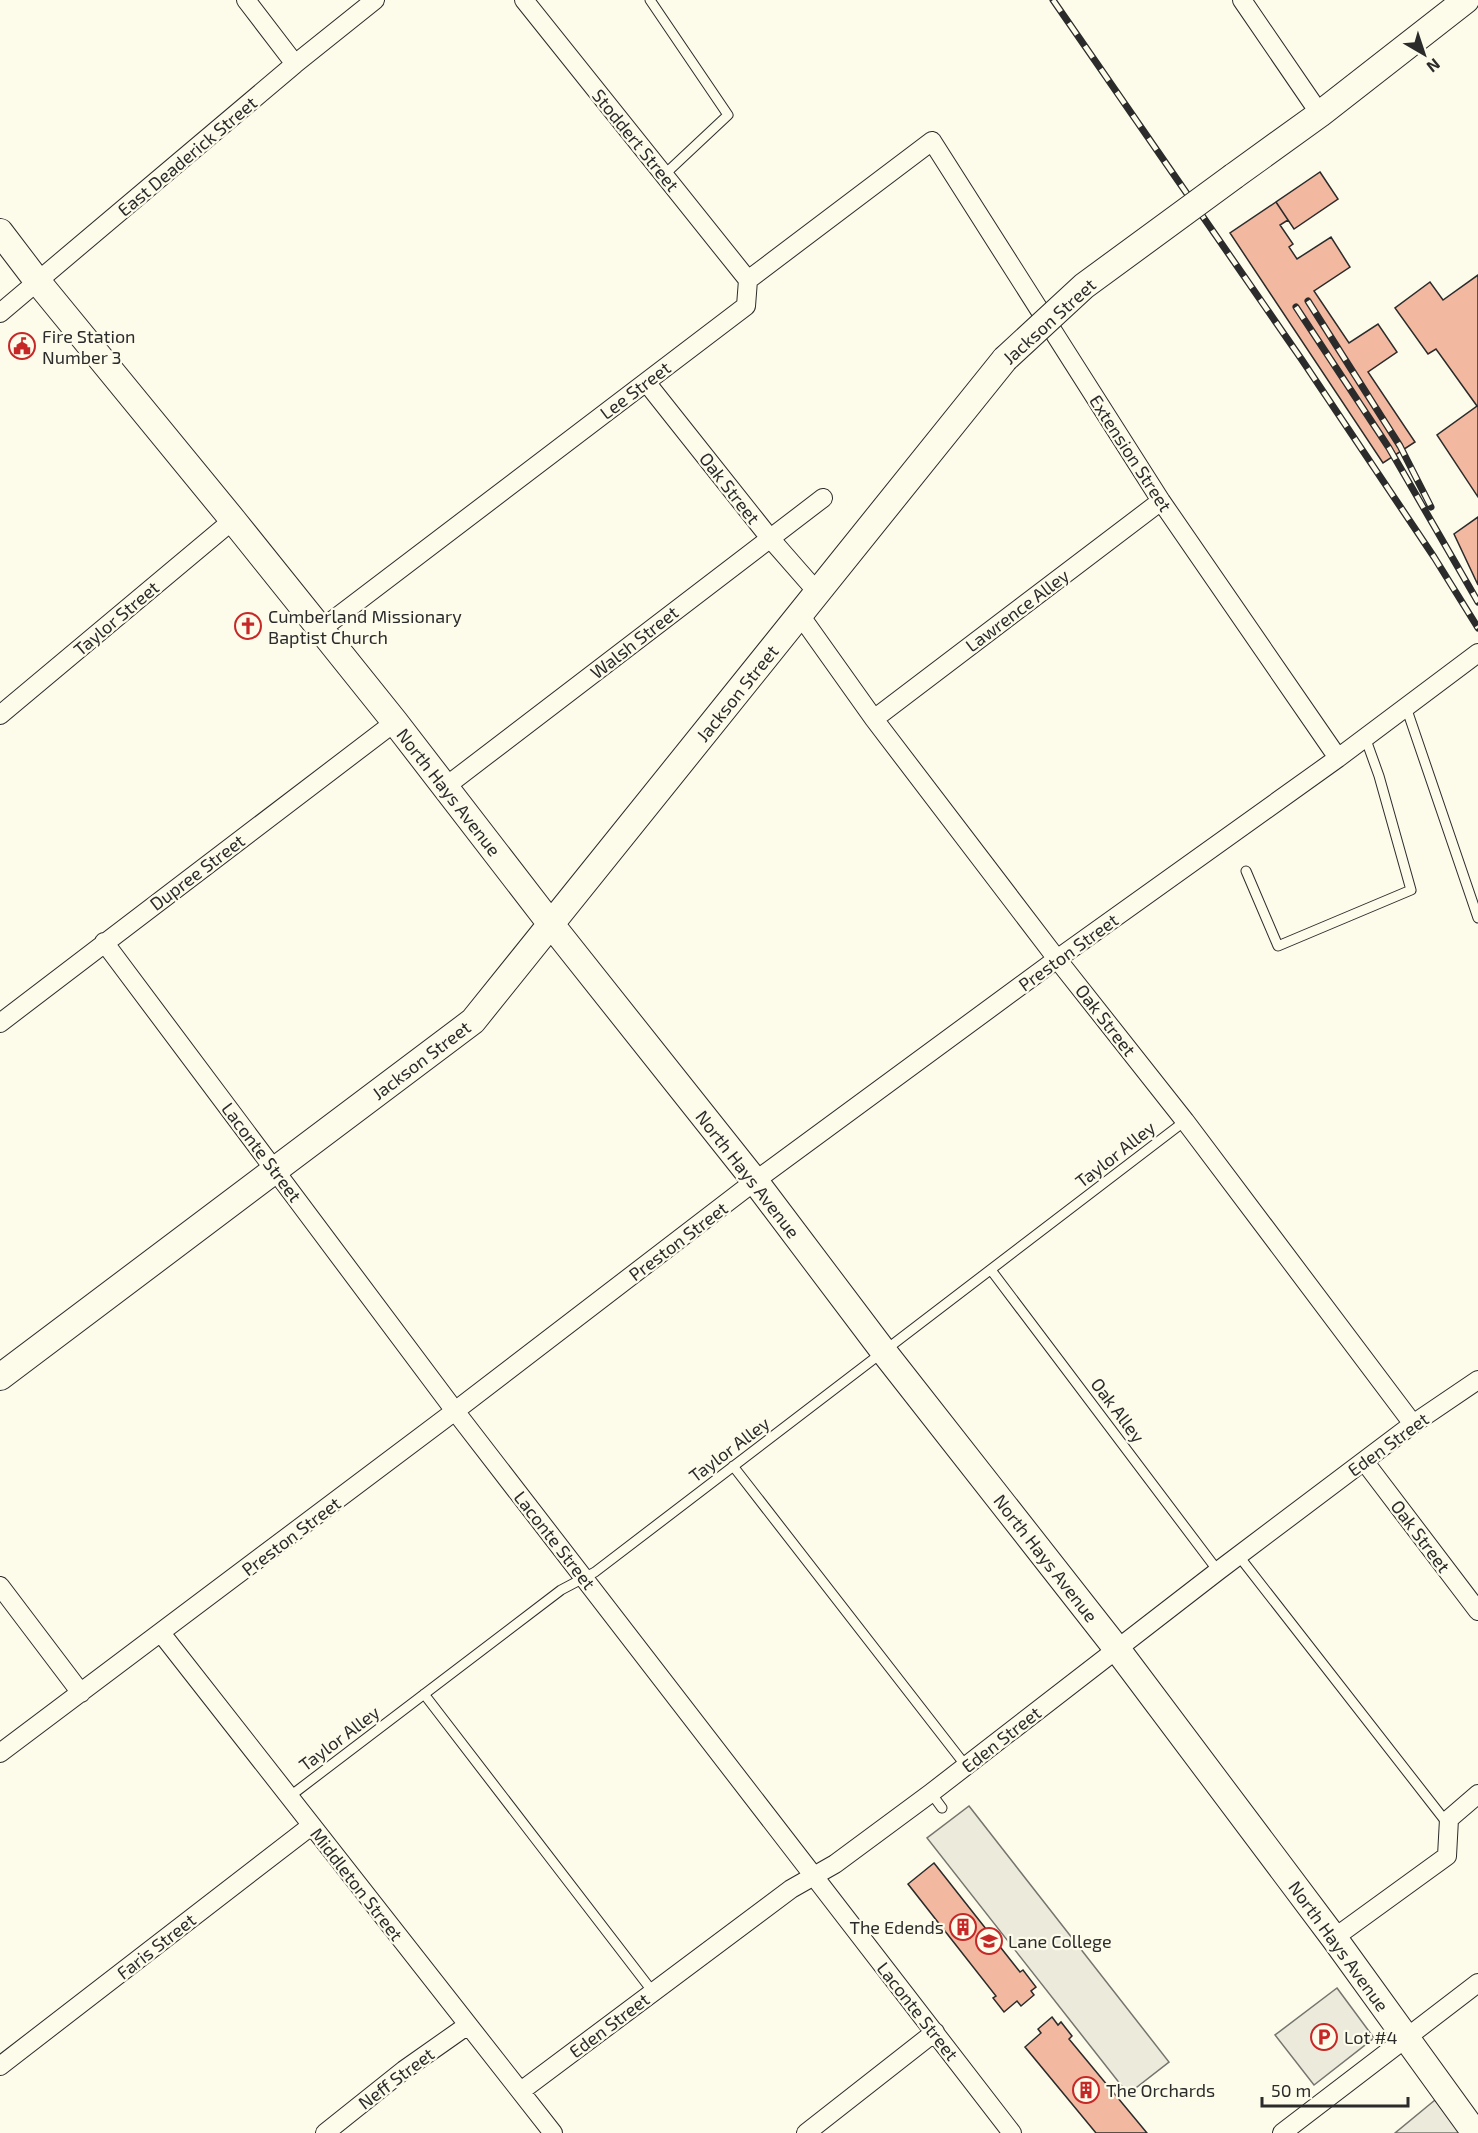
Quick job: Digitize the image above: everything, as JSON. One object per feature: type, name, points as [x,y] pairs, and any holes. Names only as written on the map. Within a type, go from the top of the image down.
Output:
[{"type":"street","points":[[246,0],[295,64]]},
{"type":"street","name":"East Deaderick Street","points":[[0,313],[295,64],[375,0]]},
{"type":"street","name":"Stoddert Street","points":[[524,0],[748,280]]},
{"type":"street","points":[[1242,0],[1320,114]]},
{"type":"street","name":"Jackson Street","points":[[0,1377],[473,1021],[1005,359],[1084,286],[1320,114],[1466,0]]},
{"type":"street","name":"Extension Street","points":[[748,280],[932,141],[1161,501],[1338,758]]},
{"type":"street","name":"North Hays Avenue","points":[[0,232],[395,722],[550,923],[755,1181],[884,1352],[1117,1649],[1334,1938],[1475,2133]]},
{"type":"street","name":"Lee Street","points":[[320,630],[746,306],[748,280]]},
{"type":"street","name":"Oak Street","points":[[646,382],[769,537],[818,593]]},
{"type":"street","name":"Walsh Street","points":[[445,787],[769,537],[823,498]]},
{"type":"street","name":"Lawrence Alley","points":[[874,719],[1161,501]]},
{"type":"street","name":"Taylor Street","points":[[0,716],[232,520]]},
{"type":"street","name":"Oak Street","points":[[800,615],[874,719],[1057,959],[1185,1120],[1413,1424]]},
{"type":"street","name":"Preston Street","points":[[0,1753],[455,1411],[755,1181],[1057,959],[1338,758],[1478,653]]},
{"type":"street","name":"Dupree Street","points":[[0,1023],[395,722]]},
{"type":"street","name":"Laconte Street","points":[[104,942],[455,1411],[1012,2133]]},
{"type":"street","name":"Eden Street","points":[[521,2091],[791,1889],[829,1869],[937,1800],[966,1766],[1218,1571],[1413,1424],[1478,1380]]},
{"type":"street","name":"Oak Street","points":[[1364,1461],[1478,1611]]},
{"type":"street","points":[[0,1586],[81,1693]]},
{"type":"street","name":"Middleton Street","points":[[161,1633],[553,2133]]},
{"type":"street","points":[[1334,1938],[1447,1856],[1449,1819],[1478,1794]]},
{"type":"street","name":"Faris Street","points":[[0,2066],[311,1826]]},
{"type":"street","points":[[1282,2133],[1478,1983]]},
{"type":"street","name":"Neff Street","points":[[326,2133],[404,2070],[468,2025]]},
{"type":"street","points":[[806,2133],[935,2032]]},
{"type":"lane","points":[[650,0],[728,115],[664,175]]},
{"type":"lane","points":[[1406,707],[1478,918]]},
{"type":"lane","points":[[1246,871],[1278,946],[1411,890],[1379,776],[1365,737]]},
{"type":"lane","name":"Taylor Alley","points":[[289,1797],[561,1590],[595,1572],[1185,1120]]},
{"type":"lane","name":"Oak Alley","points":[[991,1270],[1218,1571]]},
{"type":"lane","points":[[733,1466],[966,1766]]},
{"type":"lane","points":[[1238,1556],[1448,1824]]},
{"type":"lane","points":[[424,1694],[653,1992]]},
{"type":"shaded area","points":[[969,1806],[1169,2062],[1128,2094],[927,1838]]},
{"type":"shaded area","name":"Lot #4","points":[[1337,1988],[1374,2038],[1314,2085],[1275,2035]]},
{"type":"shaded area","points":[[1435,2100],[1460,2133],[1395,2133]]},
{"type":"building","points":[[1320,172],[1338,199],[1294,229],[1276,202]]},
{"type":"building","points":[[1276,202],[1288,220],[1280,225],[1293,244],[1289,247],[1297,259],[1331,237],[1350,267],[1314,291],[1349,343],[1378,324],[1397,352],[1368,372],[1415,442],[1383,463],[1230,233]]},
{"type":"building","points":[[1478,275],[1478,497],[1437,435],[1477,406],[1436,349],[1428,354],[1395,308],[1430,282],[1443,300]]},
{"type":"building","points":[[1478,517],[1478,585],[1454,534]]},
{"type":"building","name":"The Edends","points":[[934,1863],[1020,1972],[1023,1970],[1036,1987],[1031,1991],[1034,1995],[1021,2006],[1017,2001],[1004,2012],[993,1998],[996,1996],[908,1884]]},
{"type":"building","name":"The Orchards","points":[[1052,2017],[1058,2025],[1061,2022],[1072,2036],[1069,2039],[1147,2133],[1096,2133],[1025,2047],[1041,2033],[1038,2029]]},
{"type":"railway","points":[[1053,0],[1302,360],[1434,557],[1478,628]]},
{"type":"railway","points":[[1308,301],[1400,446],[1431,507]]},
{"type":"railway","points":[[1296,307],[1389,448],[1478,602]]},
{"type":"place","name":"Fire Station Number 3","points":[[22,346]]},
{"type":"place","name":"Cumberland Missionary Baptist Church","points":[[248,626]]},
{"type":"place","name":"The Edends","points":[[963,1927]]},
{"type":"place","name":"Lane College","points":[[989,1941]]},
{"type":"place","name":"Lot #4","points":[[1324,2037]]},
{"type":"place","name":"The Orchards","points":[[1086,2090]]}]
